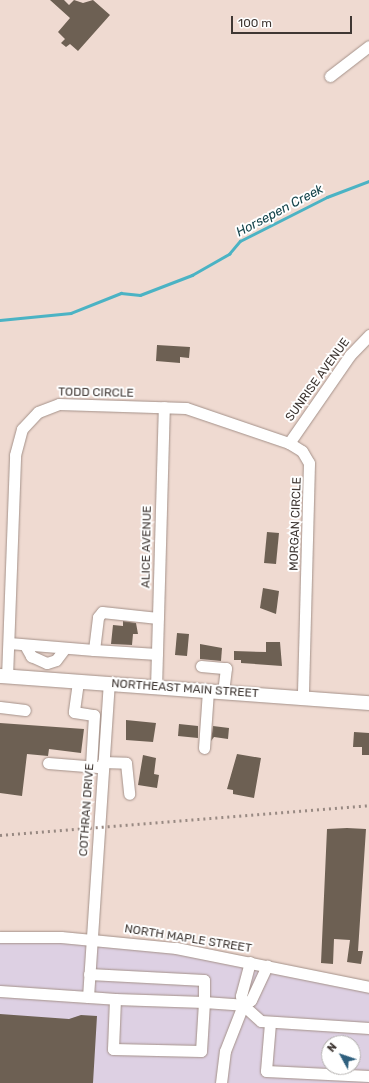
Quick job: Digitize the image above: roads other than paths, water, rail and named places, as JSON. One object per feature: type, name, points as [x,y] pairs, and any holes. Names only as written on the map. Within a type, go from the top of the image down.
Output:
[{"type":"main road","name":"NORTHEAST MAIN STREET","points":[[3,677],[109,683],[156,688],[369,703]]},
{"type":"street","points":[[330,76],[369,46]]},
{"type":"street","name":"SUNRISE AVENUE","points":[[290,443],[350,355],[369,335]]},
{"type":"street","name":"TODD CIRCLE","points":[[3,677],[6,648],[4,630],[15,454],[19,436],[28,421],[43,409],[59,404],[164,407]]},
{"type":"street","name":"MORGAN CIRCLE","points":[[164,407],[195,410],[290,443],[302,451],[310,471],[303,698]]},
{"type":"street","name":"ALICE AVENUE","points":[[156,688],[164,407]]},
{"type":"street","points":[[94,650],[98,618],[102,612],[158,618]]},
{"type":"street","points":[[25,645],[35,660],[46,663],[56,660],[65,648]]},
{"type":"street","points":[[6,648],[25,645],[157,654]]},
{"type":"street","points":[[201,666],[226,668],[224,692]]},
{"type":"street","points":[[78,682],[74,712],[106,716]]},
{"type":"street","name":"COTHRAN DRIVE","points":[[88,997],[109,683]]},
{"type":"street","points":[[204,748],[208,691]]},
{"type":"street","points":[[0,707],[25,710]]},
{"type":"street","points":[[91,766],[94,715]]},
{"type":"street","points":[[48,763],[91,766],[126,763],[129,794]]},
{"type":"street","name":"NORTH MAPLE STREET","points":[[0,937],[93,939],[176,948],[369,987]]},
{"type":"street","points":[[243,1006],[241,996],[250,962]]},
{"type":"street","points":[[221,1083],[225,1051],[243,1006],[251,1000],[267,966]]},
{"type":"street","points":[[89,974],[204,980],[201,1050],[113,1050],[115,999]]},
{"type":"street","points":[[0,991],[115,999],[204,1002],[243,1006],[261,1021],[270,1023],[369,1028]]},
{"type":"street","points":[[270,1023],[266,1071],[369,1076]]},
{"type":"waterway","name":"Horsepen Creek","points":[[0,320],[71,313],[121,293],[140,295],[192,275],[229,254],[240,241],[327,197],[369,181]]},
{"type":"railway","points":[[0,835],[369,805]]}]
